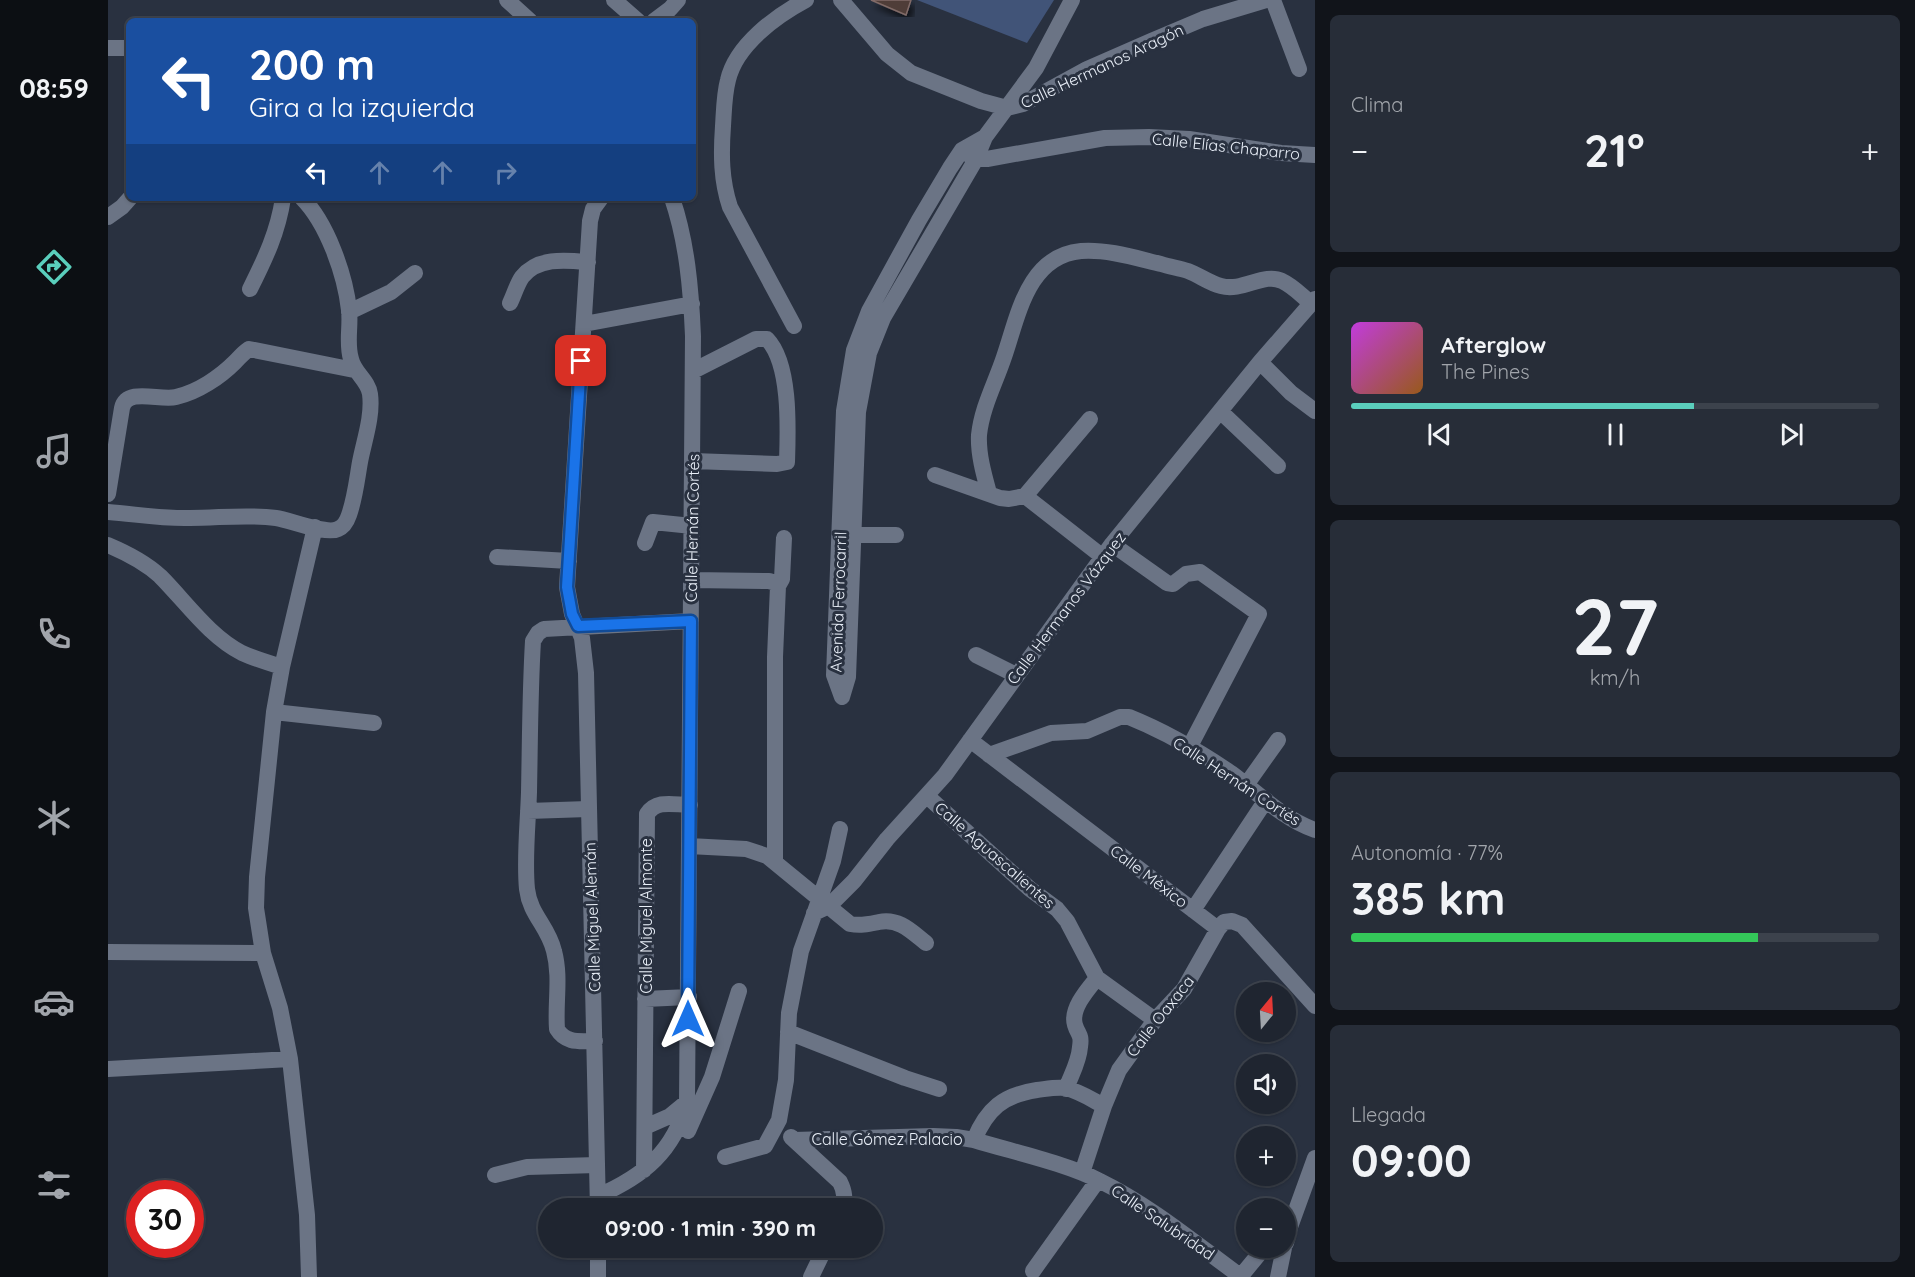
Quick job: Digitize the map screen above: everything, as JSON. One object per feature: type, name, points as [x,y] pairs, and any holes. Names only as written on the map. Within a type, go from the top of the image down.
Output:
[{"type":"street","points":[[507,0],[527,18]]},
{"type":"street","points":[[614,0],[635,18]]},
{"type":"street","points":[[658,18],[678,0]]},
{"type":"street","points":[[794,326],[730,207],[724,190],[722,146],[728,78],[734,65],[756,36],[773,20],[806,0]]},
{"type":"street","points":[[840,0],[887,54],[911,73],[981,101],[1007,108]]},
{"type":"street","name":"Avenida Ferrocarril","points":[[847,535],[848,677],[842,697],[834,675],[858,412],[854,350],[869,311],[919,220],[1036,68],[1072,0]]},
{"type":"street","name":"Calle Hermanos Aragón","points":[[1007,108],[1023,104],[1088,69],[1161,36],[1203,19],[1266,0]]},
{"type":"street","points":[[1273,0],[1299,69]]},
{"type":"street","points":[[108,48],[126,48]]},
{"type":"street","name":"Calle Elías Chaparro","points":[[969,155],[1001,157],[1105,138],[1149,137],[1189,139],[1281,153],[1315,155]]},
{"type":"street","points":[[108,217],[127,201]]},
{"type":"street","points":[[250,289],[273,240],[282,201]]},
{"type":"street","points":[[108,512],[188,519],[252,515],[298,522],[332,531],[339,529],[345,523],[352,502],[371,401],[366,384],[354,370],[349,351],[349,312],[345,288],[320,219],[305,201]]},
{"type":"street","name":"Calle Miguel Alemán","points":[[598,1198],[586,673],[585,653],[569,601],[569,561],[590,221],[593,209],[599,201]]},
{"type":"street","name":"Calle Hernán Cortés","points":[[604,1198],[644,1170],[664,1151],[675,1135],[687,1102],[693,461],[692,304],[685,245],[673,201]]},
{"type":"street","points":[[989,493],[982,468],[979,437],[982,414],[1004,358],[1024,294],[1042,270],[1059,256],[1080,251],[1108,252],[1182,269],[1220,286],[1232,287],[1275,278],[1284,281],[1313,301]]},
{"type":"street","points":[[510,303],[522,277],[540,264],[563,259],[588,262]]},
{"type":"street","points":[[349,312],[391,292],[415,273]]},
{"type":"street","name":"Calle Hermanos Vázquez","points":[[725,1157],[765,1146],[779,1120],[786,1080],[792,993],[801,951],[821,906],[854,881],[887,839],[927,796],[1108,551],[1260,362],[1313,301]]},
{"type":"street","points":[[584,324],[692,304]]},
{"type":"street","points":[[693,371],[756,339],[766,339],[771,344],[778,361],[789,425],[786,462],[777,464],[693,461]]},
{"type":"street","points":[[108,494],[113,427],[124,402],[129,398],[168,398],[192,391],[217,376],[249,349],[354,370]]},
{"type":"street","points":[[1260,362],[1291,393],[1315,411]]},
{"type":"street","points":[[1220,411],[1278,466]]},
{"type":"street","points":[[935,475],[1000,498],[1024,496],[1090,419]]},
{"type":"street","points":[[1024,496],[1108,551],[1167,583],[1173,584],[1186,574],[1200,572],[1259,615],[1189,748]]},
{"type":"street","points":[[645,543],[653,522],[692,526]]},
{"type":"street","points":[[309,1277],[307,1215],[290,1059],[280,1008],[263,953],[257,924],[257,876],[274,712],[282,667],[315,528]]},
{"type":"street","points":[[847,535],[896,535]]},
{"type":"street","points":[[775,862],[775,640],[784,538]]},
{"type":"street","points":[[108,546],[142,562],[159,575],[193,612],[234,647],[282,667]]},
{"type":"street","points":[[497,557],[569,561]]},
{"type":"street","points":[[691,580],[769,581],[778,586]]},
{"type":"street","points":[[595,1041],[573,1042],[561,1035],[557,1029],[558,984],[554,951],[549,936],[531,908],[528,891],[533,641],[537,633],[544,628],[691,621]]},
{"type":"street","points":[[976,655],[1016,675]]},
{"type":"street","points":[[274,712],[374,723]]},
{"type":"street","name":"Calle Hernán Cortés","points":[[989,755],[1051,733],[1087,731],[1119,717],[1129,717],[1189,748],[1246,785],[1301,825],[1315,830]]},
{"type":"street","name":"Calle México","points":[[970,740],[1218,928]]},
{"type":"street","points":[[1246,785],[1278,740]]},
{"type":"street","name":"Calle Aguascalientes","points":[[927,796],[1030,889],[1057,909],[1067,921],[1097,978],[1155,1020]]},
{"type":"street","points":[[1193,910],[1266,800]]},
{"type":"street","name":"Calle Miguel Almonte","points":[[644,1170],[647,814],[651,808],[659,804],[690,805]]},
{"type":"street","points":[[528,811],[588,808]]},
{"type":"street","points":[[821,906],[840,829]]},
{"type":"street","points":[[689,846],[756,851],[775,862],[821,906],[850,924],[896,922],[926,943]]},
{"type":"street","points":[[1218,928],[1224,922],[1232,921],[1242,925],[1315,1006]]},
{"type":"street","name":"Calle Oaxaca","points":[[1082,1173],[1104,1106],[1119,1070],[1155,1020],[1184,989],[1218,928]]},
{"type":"street","points":[[108,952],[263,953]]},
{"type":"street","points":[[1066,1089],[1081,1046],[1080,1033],[1074,1024],[1075,1015],[1082,998],[1097,978]]},
{"type":"street","points":[[687,1132],[712,1077],[739,991]]},
{"type":"street","points":[[645,999],[689,997]]},
{"type":"street","points":[[788,1032],[939,1089]]},
{"type":"street","points":[[108,1068],[290,1059]]},
{"type":"street","points":[[688,1083],[712,1077]]},
{"type":"street","points":[[974,1140],[988,1113],[999,1104],[1026,1092],[1055,1087],[1078,1092],[1104,1106]]},
{"type":"street","points":[[645,1127],[670,1116],[687,1102]]},
{"type":"street","points":[[779,1120],[782,1129],[840,1182],[845,1198]]},
{"type":"street","name":"Calle Gómez Palacio","points":[[794,1140],[956,1137],[974,1140],[1082,1173]]},
{"type":"street","points":[[1296,1207],[1315,1158]]},
{"type":"street","points":[[495,1175],[527,1167],[597,1165]]},
{"type":"street","name":"Calle Salubridad","points":[[1082,1173],[1151,1211],[1240,1277]]},
{"type":"street","points":[[1033,1271],[1098,1180]]},
{"type":"street","points":[[597,1277],[598,1258]]},
{"type":"street","points":[[812,1276],[820,1258]]},
{"type":"street","points":[[1240,1277],[1256,1258]]},
{"type":"street","points":[[1278,1277],[1282,1258]]},
{"type":"shaded area","points":[[917,0],[1054,0],[1027,43]]},
{"type":"building","points":[[871,0],[911,0],[906,15]]},
{"type":"route","points":[[581,361],[567,587],[572,614],[578,626],[691,621],[688,1019]]}]
